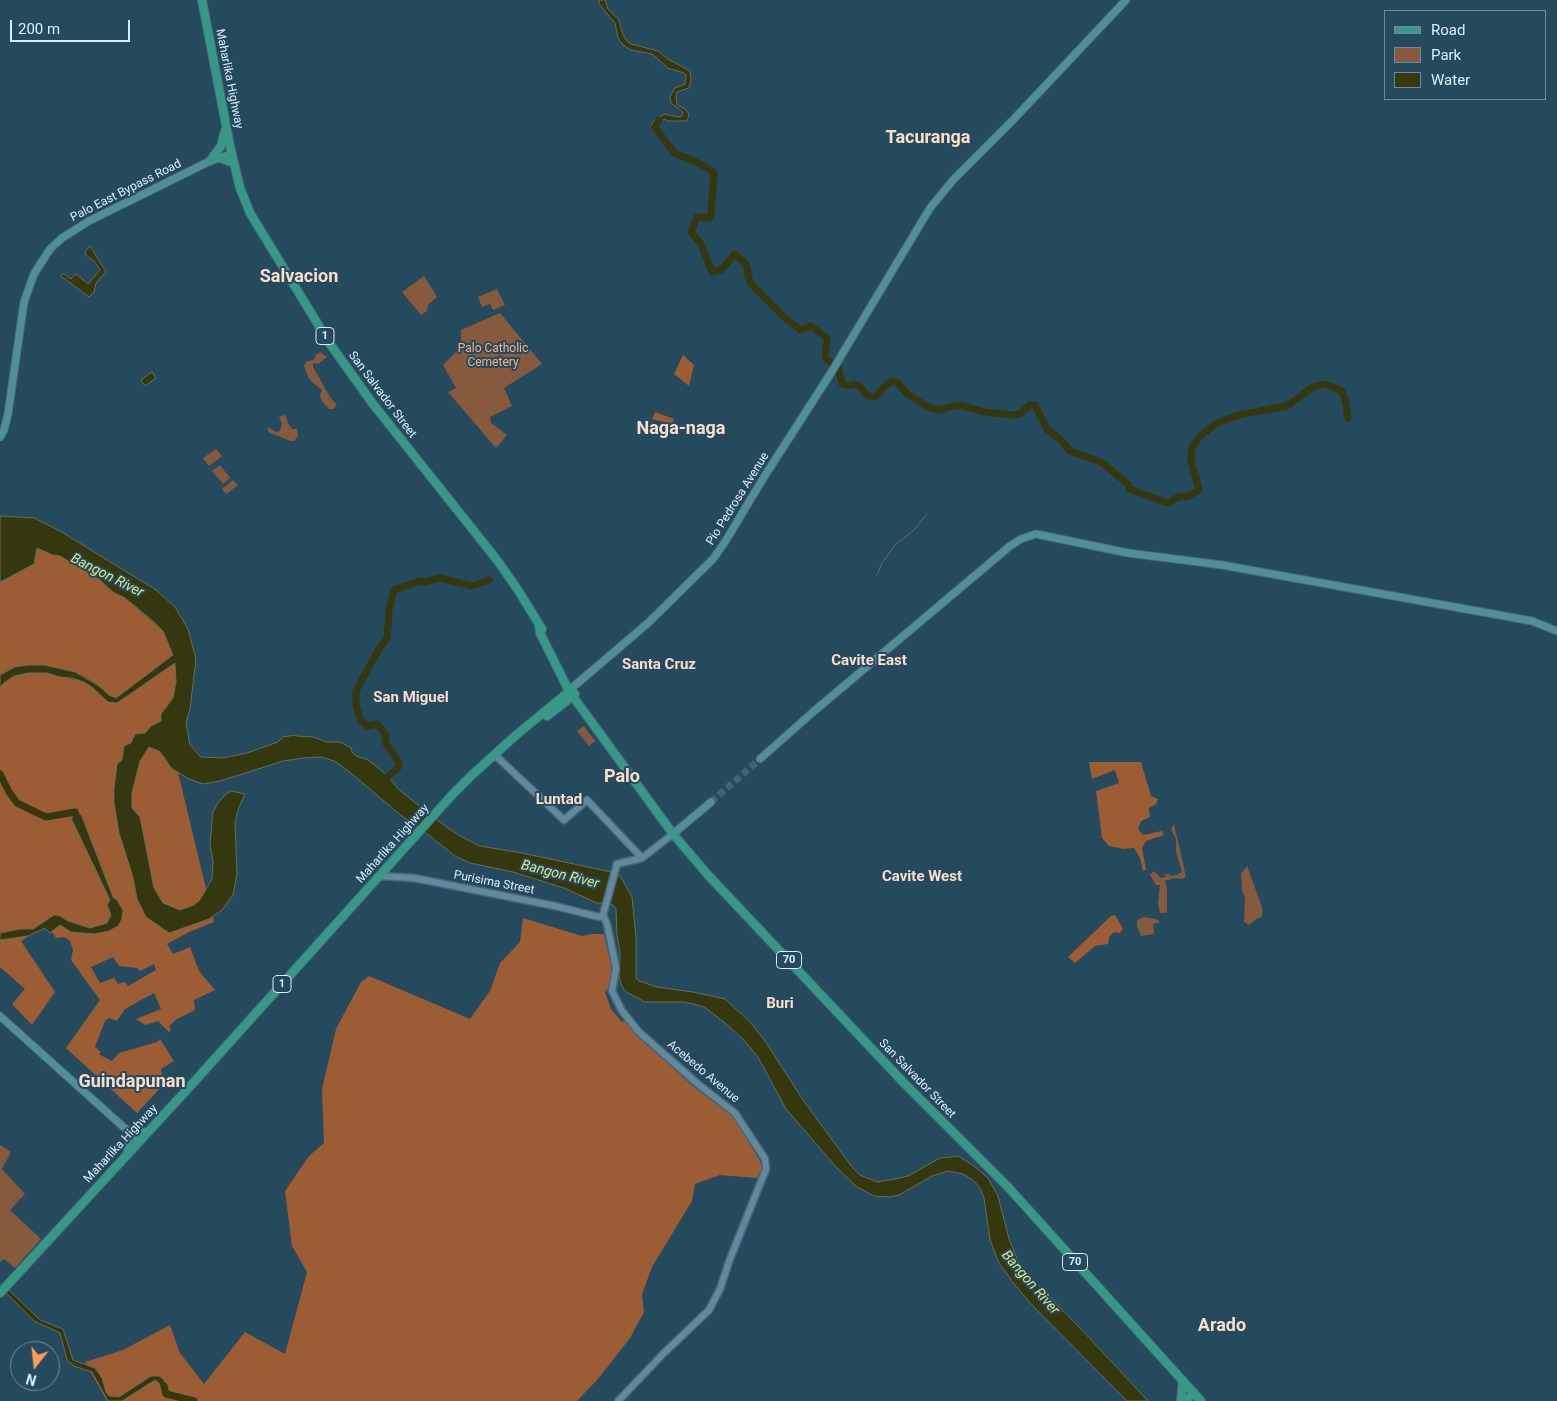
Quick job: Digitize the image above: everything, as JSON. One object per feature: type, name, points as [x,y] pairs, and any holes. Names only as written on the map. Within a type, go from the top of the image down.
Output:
[{"type":"highway","name":"Maharlika Highway","points":[[202,0],[234,163]]},
{"type":"highway","points":[[210,161],[221,146],[226,126]]},
{"type":"highway","points":[[220,158],[234,163]]},
{"type":"highway","name":"San Salvador Street","points":[[234,163],[240,188],[250,214],[322,332],[373,404],[497,560],[518,590],[539,625],[540,633],[573,692],[621,756],[624,765],[673,834],[708,874],[904,1083],[1008,1187],[1201,1401]]},
{"type":"highway","name":"1","points":[[495,755],[518,739],[573,692]]},
{"type":"highway","name":"Maharlika Highway","points":[[0,1293],[379,876],[472,775],[495,755]]},
{"type":"highway","points":[[128,1152],[129,1132],[137,1134],[146,1132]]},
{"type":"highway","points":[[1181,1401],[1183,1381]]},
{"type":"main road","name":"Pio Pedrosa Avenue","points":[[573,692],[714,559],[930,208],[954,179],[1013,120],[1126,0]]},
{"type":"main road","name":"Palo East Bypass Road","points":[[0,437],[8,414],[24,302],[28,287],[50,250],[62,238],[89,221],[210,161],[232,154]]},
{"type":"main road","points":[[760,760],[813,712],[1010,546],[1021,539],[1036,534],[1128,553],[1222,565],[1532,621],[1557,631]]},
{"type":"main road","points":[[673,834],[711,802]]},
{"type":"main road","points":[[0,1016],[139,1140]]},
{"type":"main road","points":[[1185,1401],[1194,1393]]},
{"type":"street","points":[[495,755],[564,820],[587,800],[642,858]]},
{"type":"street","points":[[603,915],[618,862],[642,858],[673,834]]},
{"type":"street","name":"Purisima Street","points":[[379,876],[414,878],[555,906],[599,917],[603,915]]},
{"type":"street","name":"Acebedo Avenue","points":[[603,915],[607,924],[616,968],[612,991],[622,1011],[639,1032],[698,1084],[735,1113],[765,1159],[766,1169],[710,1310],[664,1353],[618,1401]]},
{"type":"green space","points":[[424,276],[437,297],[428,305],[427,311],[421,315],[402,292]]},
{"type":"green space","points":[[497,289],[505,305],[493,310],[490,304],[482,307],[478,297]]},
{"type":"green space","name":"Palo Catholic Cemetery","points":[[500,313],[542,364],[504,388],[512,406],[490,417],[491,423],[507,435],[496,448],[448,392],[456,388],[443,365],[461,347],[461,330]]},
{"type":"green space","points":[[320,352],[327,357],[318,364],[313,363],[313,367],[330,397],[337,405],[333,409],[329,409],[322,401],[320,396],[322,390],[309,379],[304,366],[306,362],[315,359],[315,356]]},
{"type":"green space","points":[[284,415],[292,429],[297,429],[298,436],[294,441],[268,432],[268,427],[276,432],[280,431],[282,424],[279,417]]},
{"type":"green space","points":[[216,449],[222,456],[209,466],[203,458]]},
{"type":"green space","points":[[220,465],[230,478],[223,484],[212,471]]},
{"type":"green space","points":[[233,480],[238,485],[226,494],[222,489]]},
{"type":"green space","points":[[584,726],[595,741],[589,746],[577,731]]},
{"type":"green space","points":[[1174,824],[1186,877],[1165,881],[1167,913],[1160,913],[1158,904],[1160,885],[1156,885],[1150,875],[1154,871],[1161,878],[1165,877],[1165,874],[1170,876],[1182,872],[1176,851],[1176,839],[1171,830]]},
{"type":"green space","points":[[1247,866],[1262,907],[1262,917],[1249,925],[1244,922],[1245,897],[1242,891],[1241,874]]},
{"type":"green space","points":[[1143,917],[1156,919],[1160,922],[1153,924],[1154,934],[1141,936],[1137,921]]},
{"type":"green space","points":[[0,1145],[11,1152],[2,1169],[25,1194],[10,1210],[41,1239],[15,1268],[4,1259],[0,1262]]},
{"type":"shaded area","points":[[683,355],[694,365],[689,386],[674,374]]},
{"type":"shaded area","points":[[655,412],[674,419],[672,424],[652,419]]},
{"type":"shaded area","points":[[37,548],[53,555],[60,555],[100,580],[113,592],[125,598],[163,631],[173,655],[116,698],[109,695],[87,678],[75,672],[59,668],[28,665],[15,667],[0,675],[0,582],[33,564]]},
{"type":"shaded area","points":[[175,662],[176,682],[173,698],[161,714],[161,721],[149,747],[159,751],[171,768],[178,772],[214,922],[189,932],[167,944],[173,954],[190,947],[199,971],[215,990],[194,1000],[195,1010],[177,1019],[169,1026],[171,1030],[169,1032],[158,1021],[145,1025],[136,1019],[161,1009],[154,993],[125,1009],[117,1021],[109,1018],[105,1021],[95,1047],[101,1052],[99,1054],[102,1056],[112,1061],[119,1053],[157,1042],[160,1039],[174,1061],[161,1069],[163,1085],[137,1113],[66,1048],[100,1000],[71,960],[73,950],[70,941],[64,937],[56,938],[47,925],[21,941],[55,992],[32,1025],[12,1004],[25,989],[0,967],[0,687],[14,676],[28,673],[47,673],[84,682],[108,702],[128,696]],"holes":[[[113,957],[119,966],[137,968],[140,971],[154,964],[156,970],[128,986],[125,982],[118,984],[114,978],[100,983],[91,967]]]},
{"type":"shaded area","points":[[1089,762],[1141,762],[1151,796],[1158,799],[1156,804],[1149,808],[1150,817],[1141,821],[1138,829],[1143,835],[1162,831],[1164,835],[1146,841],[1142,848],[1146,870],[1143,871],[1140,858],[1134,848],[1124,849],[1109,846],[1102,838],[1096,791],[1119,783],[1115,770],[1092,779]]},
{"type":"shaded area","points":[[1115,915],[1123,929],[1120,933],[1114,932],[1109,937],[1108,944],[1095,946],[1075,963],[1068,957],[1111,916]]},
{"type":"shaded area","points":[[523,918],[582,936],[604,934],[612,970],[610,987],[605,992],[611,1009],[622,1022],[625,1020],[635,1034],[695,1088],[733,1116],[760,1161],[762,1169],[757,1178],[720,1175],[695,1184],[692,1201],[652,1267],[642,1294],[644,1312],[630,1338],[598,1379],[577,1401],[107,1401],[85,1362],[123,1350],[170,1325],[180,1353],[204,1384],[245,1332],[285,1354],[307,1272],[292,1246],[285,1191],[309,1156],[324,1143],[322,1089],[336,1029],[361,982],[369,976],[470,1019],[490,991],[500,963],[520,942]]},
{"type":"water","points":[[599,0],[605,0],[608,9],[619,20],[626,40],[631,44],[658,51],[690,71],[691,80],[689,88],[677,92],[676,96],[677,105],[685,109],[689,114],[687,121],[668,121],[664,119],[657,128],[652,126],[653,122],[664,114],[682,116],[683,112],[671,103],[670,97],[675,88],[685,84],[686,76],[684,73],[668,68],[652,54],[631,50],[623,45],[618,38],[615,23],[599,4]]},
{"type":"water","points":[[90,246],[106,272],[96,283],[94,292],[89,297],[61,276],[63,273],[71,279],[76,274],[88,284],[100,270],[94,261],[86,255],[85,252]]},
{"type":"water","points":[[152,372],[156,378],[145,386],[141,380]]},
{"type":"water","name":"Bangon River","points":[[0,516],[34,518],[60,531],[156,590],[175,607],[188,629],[196,659],[190,709],[186,723],[190,745],[201,757],[223,758],[247,753],[278,742],[283,737],[295,735],[313,737],[327,742],[340,742],[351,748],[356,756],[368,760],[388,776],[399,790],[449,829],[480,846],[616,873],[620,876],[632,897],[636,938],[636,978],[639,981],[657,987],[725,999],[750,1022],[765,1041],[803,1100],[852,1167],[860,1175],[877,1182],[895,1179],[908,1176],[940,1158],[958,1156],[974,1166],[988,1178],[998,1196],[1009,1239],[1019,1263],[1026,1273],[1148,1401],[1127,1401],[1032,1305],[1015,1285],[999,1263],[995,1253],[990,1239],[984,1198],[980,1188],[973,1180],[963,1174],[948,1171],[932,1176],[899,1195],[890,1197],[874,1196],[857,1187],[837,1168],[786,1109],[758,1057],[742,1038],[724,1022],[704,1007],[683,1002],[645,1002],[625,991],[619,976],[620,952],[616,909],[613,905],[597,903],[564,888],[513,872],[470,863],[455,856],[334,761],[322,757],[283,761],[220,781],[203,784],[189,779],[171,768],[159,751],[149,747],[140,761],[132,793],[132,808],[140,817],[154,888],[163,903],[180,910],[194,905],[200,900],[212,879],[213,861],[210,845],[213,812],[218,803],[231,791],[245,794],[235,822],[237,874],[233,895],[222,910],[209,919],[169,933],[146,917],[137,899],[133,877],[119,833],[114,803],[114,788],[117,764],[122,760],[124,746],[131,743],[135,734],[145,733],[151,726],[161,721],[161,714],[173,698],[176,682],[175,663],[117,703],[108,702],[84,682],[72,678],[47,673],[28,673],[14,676],[0,687],[0,675],[15,667],[44,665],[75,672],[116,698],[173,655],[163,631],[153,621],[125,598],[113,592],[100,580],[60,556],[37,548],[34,564],[0,582]]},
{"type":"water","points":[[81,814],[113,897],[123,910],[122,919],[118,926],[109,931],[94,934],[71,932],[60,925],[50,933],[45,928],[28,936],[0,940],[0,933],[20,929],[33,929],[54,915],[90,928],[107,923],[111,915],[107,905],[110,900],[71,818]]},
{"type":"water","points":[[7,1288],[40,1320],[63,1329],[73,1360],[95,1368],[102,1378],[109,1396],[119,1397],[151,1376],[159,1376],[163,1379],[168,1392],[166,1394],[155,1380],[122,1401],[108,1401],[92,1372],[74,1366],[67,1360],[60,1333],[34,1321],[4,1291]]},
{"type":"waterway","points":[[659,120],[655,127],[674,153],[714,172],[711,214],[709,218],[697,217],[691,232],[701,244],[712,272],[721,270],[735,254],[746,264],[750,283],[786,319],[801,330],[811,326],[827,338],[825,356],[831,362]]},
{"type":"waterway","points":[[838,366],[842,384],[859,386],[868,396],[875,397],[887,384],[893,381],[898,383],[906,393],[928,407],[938,410],[962,406],[985,412],[1011,415],[1020,414],[1030,405],[1035,405],[1047,429],[1063,442],[1070,451],[1101,462],[1128,484],[1129,489],[1168,503],[1180,496],[1187,497],[1199,490],[1191,460],[1192,447],[1200,436],[1217,423],[1239,415],[1287,406],[1313,387],[1325,384],[1342,391],[1348,418]]},
{"type":"waterway","points":[[877,575],[882,563],[895,545],[915,529],[927,514]]},
{"type":"waterway","points":[[388,776],[399,766],[398,761],[385,742],[386,736],[378,724],[367,726],[360,720],[356,705],[356,691],[387,638],[389,611],[394,590],[420,581],[424,582],[440,578],[472,586],[489,580]]},
{"type":"waterway","points":[[0,774],[17,803],[46,817],[75,812],[79,823]]},
{"type":"waterway","points":[[164,1386],[166,1394],[194,1401]]},
{"type":"tunnel","points":[[711,802],[760,759]]},
{"type":"district","name":"Tacuranga","points":[[928,138]]},
{"type":"district","name":"Salvacion","points":[[299,277]]},
{"type":"district","name":"Naga-naga","points":[[681,429]]},
{"type":"district","name":"Cavite East","points":[[869,661]]},
{"type":"district","name":"Santa Cruz","points":[[659,665]]},
{"type":"district","name":"San Miguel","points":[[411,698]]},
{"type":"district","name":"Palo","points":[[622,777]]},
{"type":"district","name":"Luntad","points":[[559,800]]},
{"type":"district","name":"Cavite West","points":[[922,877]]},
{"type":"district","name":"Buri","points":[[780,1004]]},
{"type":"district","name":"Guindapunan","points":[[132,1082]]},
{"type":"district","name":"Arado","points":[[1222,1326]]}]
